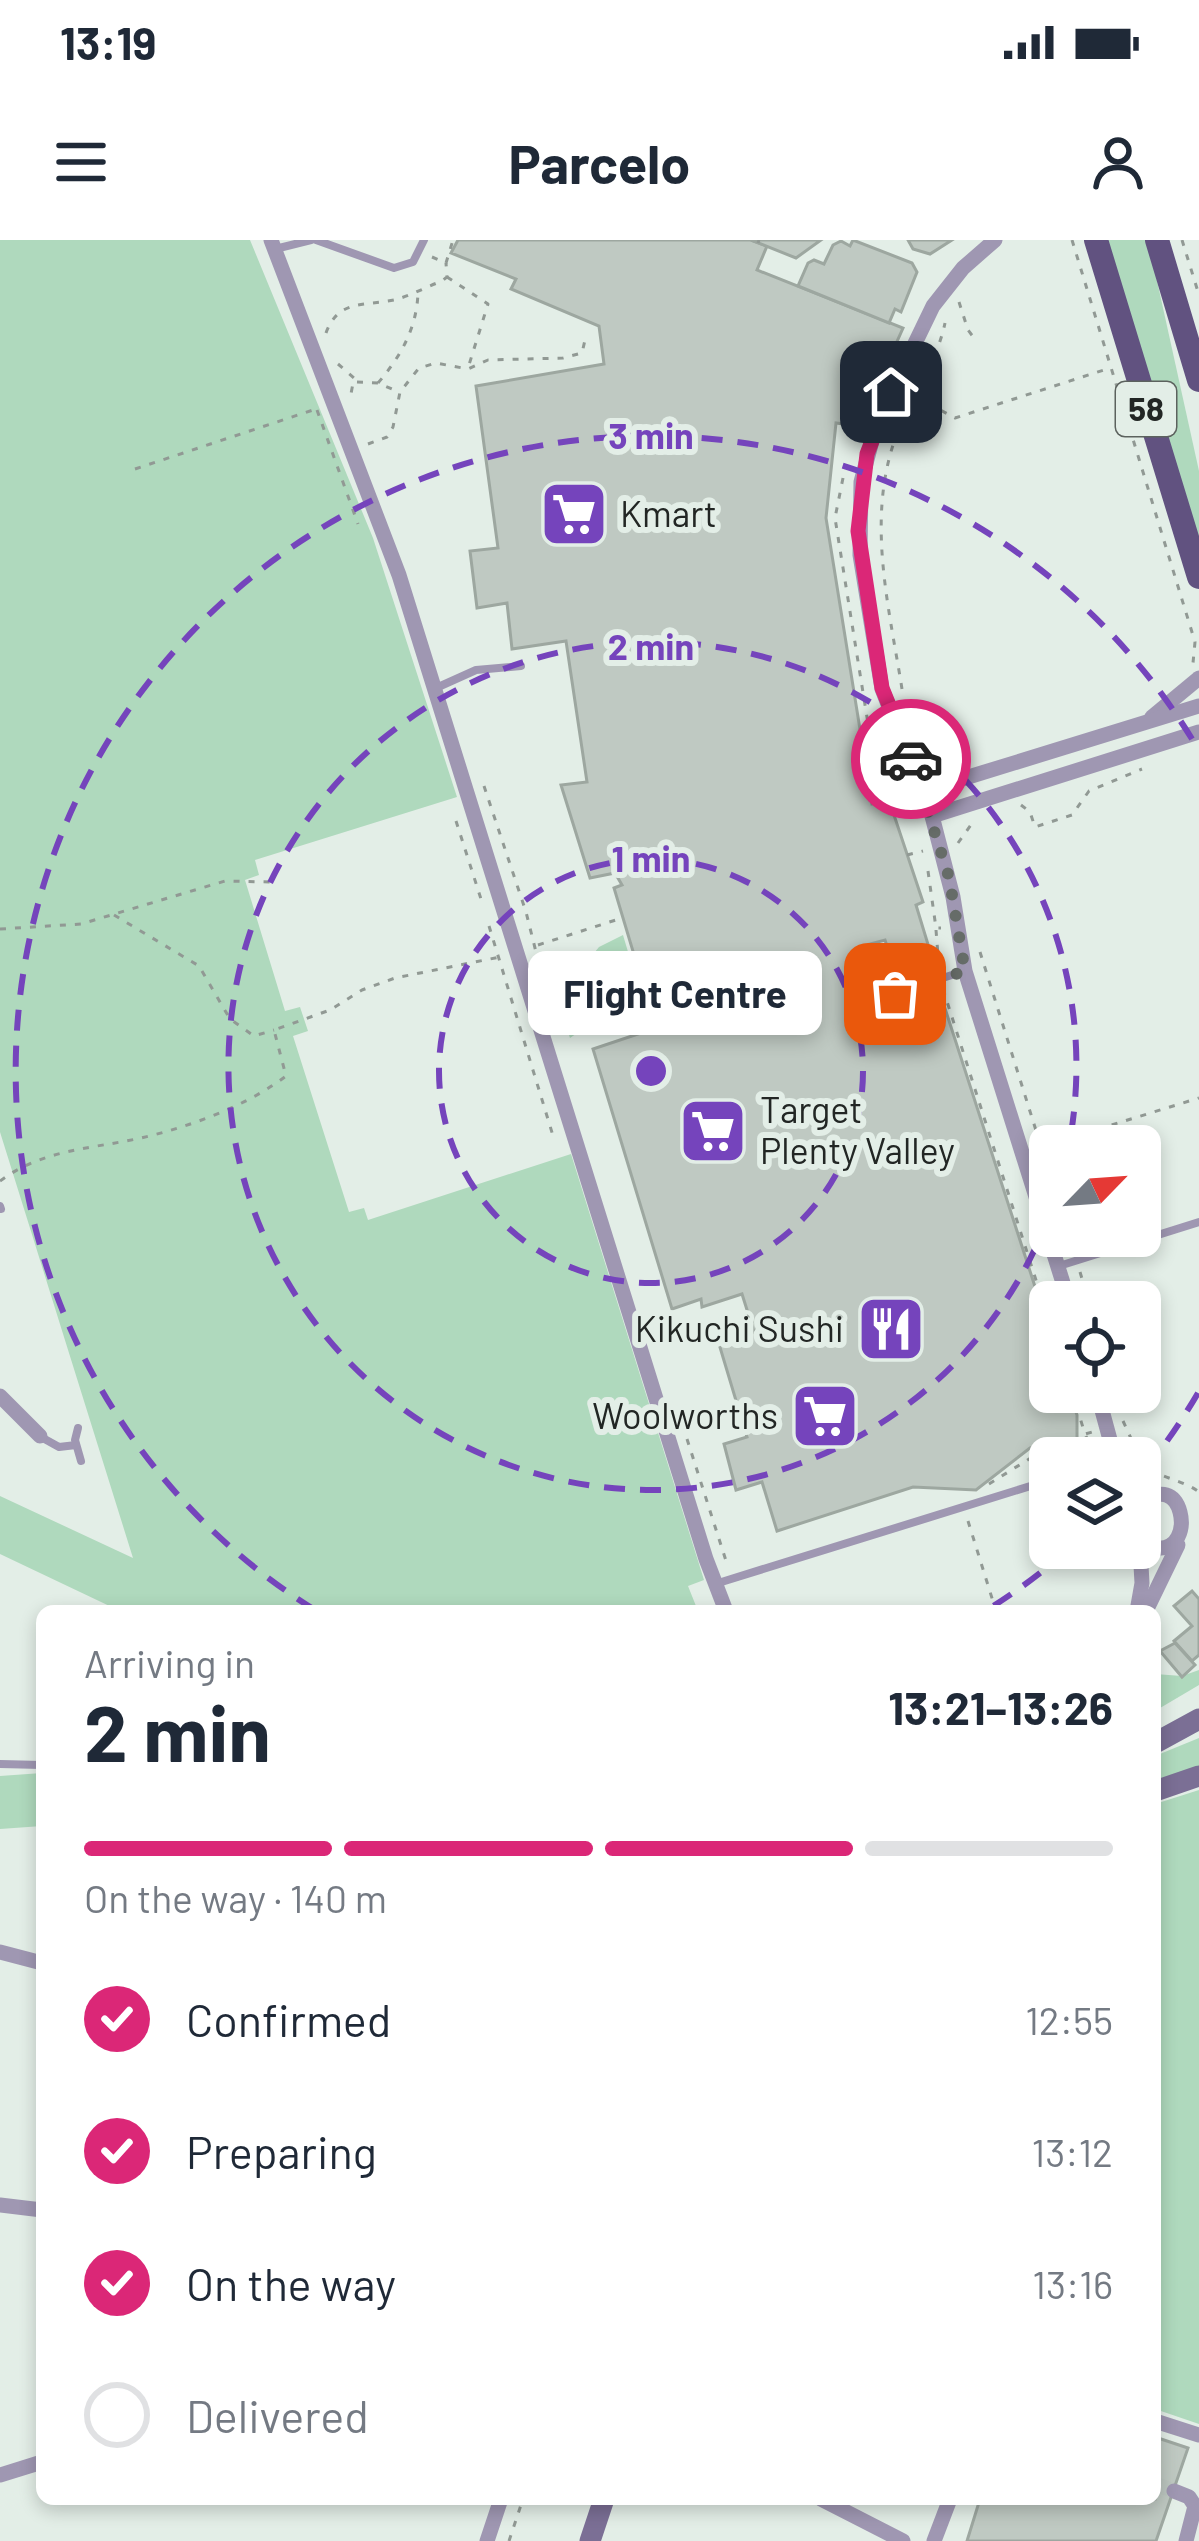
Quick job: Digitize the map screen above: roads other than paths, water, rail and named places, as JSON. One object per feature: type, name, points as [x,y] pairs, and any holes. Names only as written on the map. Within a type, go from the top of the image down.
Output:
[{"type":"main road","name":"58","points":[[1096,240],[1199,577]]},
{"type":"main road","name":"58","points":[[1157,240],[1199,380]]},
{"type":"main road","points":[[1161,1740],[1193,1721]]},
{"type":"main road","points":[[1161,1789],[1199,1777]]},
{"type":"main road","points":[[590,2541],[602,2505]]},
{"type":"street","points":[[995,240],[963,268],[933,305],[878,422],[861,482],[860,555],[878,672],[932,816],[949,877],[965,971],[1063,1281]]},
{"type":"street","points":[[273,245],[399,574],[724,1605]]},
{"type":"street","points":[[1145,722],[1199,674]]},
{"type":"street","points":[[923,791],[1199,706]]},
{"type":"street","points":[[932,816],[1196,735]]},
{"type":"street","points":[[0,1396],[40,1436]]},
{"type":"street","points":[[1161,1492],[1199,1508]]},
{"type":"street","points":[[1146,1605],[1188,1537],[1189,1514],[1169,1496],[1161,1497]]},
{"type":"street","points":[[1141,1569],[1142,1605]]},
{"type":"street","points":[[0,1957],[33,1961]]},
{"type":"street","points":[[0,2205],[36,2209]]},
{"type":"street","points":[[1161,2423],[1199,2435]]},
{"type":"street","points":[[0,2475],[36,2464]]},
{"type":"street","points":[[1174,2491],[1195,2491],[1186,2541]]},
{"type":"street","points":[[487,2541],[499,2505]]},
{"type":"street","points":[[833,2505],[903,2541]]},
{"type":"street","points":[[934,2541],[948,2505]]},
{"type":"lane","points":[[273,245],[314,240],[394,268],[410,265],[424,240]]},
{"type":"lane","points":[[435,689],[476,670],[521,666]]},
{"type":"lane","points":[[895,994],[965,971]]},
{"type":"lane","points":[[1058,1266],[1199,1222]]},
{"type":"lane","points":[[78,1428],[81,1461]]},
{"type":"lane","points":[[40,1436],[53,1446],[76,1445]]},
{"type":"lane","points":[[715,1584],[1029,1487]]},
{"type":"lane","points":[[0,1764],[36,1765]]},
{"type":"tunnel","points":[[1161,2486],[1174,2491]]},
{"type":"place","name":"Kmart","points":[[574,514]]},
{"type":"place","name":"Flight Centre","points":[[895,994]]},
{"type":"place","name":"Target Plenty Valley","points":[[713,1131]]},
{"type":"place","name":"Kikuchi Sushi","points":[[891,1329]]},
{"type":"place","name":"Woolworths","points":[[825,1416]]}]
